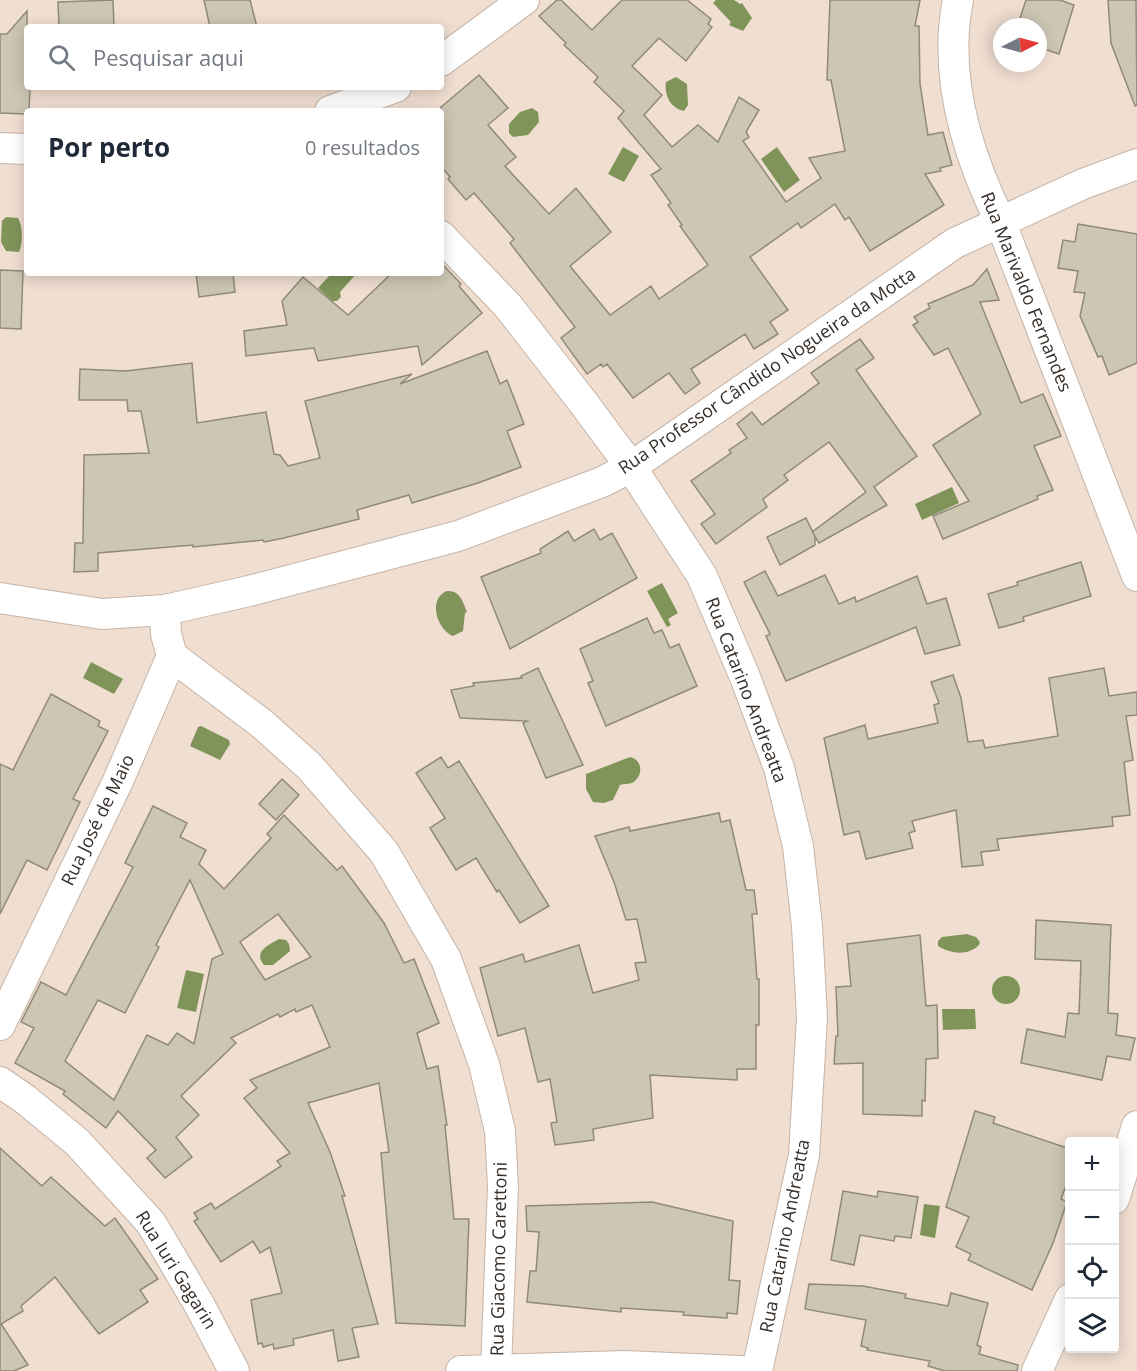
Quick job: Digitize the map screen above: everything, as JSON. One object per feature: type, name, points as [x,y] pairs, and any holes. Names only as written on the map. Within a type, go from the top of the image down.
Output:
[{"type":"street","points":[[444,59],[524,0]]},
{"type":"street","name":"Rua Marivaldo Fernandes","points":[[958,0],[954,22],[956,85],[965,133],[982,185],[1000,221],[1137,576]]},
{"type":"street","points":[[338,108],[388,90]]},
{"type":"street","points":[[0,148],[24,149]]},
{"type":"street","name":"Rua Professor Cândido Nogueira da Motta","points":[[0,598],[102,614],[165,610],[249,591],[459,536],[602,482],[631,468],[955,243],[1083,184],[1137,164]]},
{"type":"street","name":"Rua Catarino Andreatta","points":[[444,239],[508,306],[582,401],[631,468],[702,576],[745,677],[779,768],[798,846],[807,926],[812,1017],[804,1155],[757,1371]]},
{"type":"street","points":[[165,610],[166,634],[172,656]]},
{"type":"street","name":"Rua José de Maio","points":[[0,1024],[118,781],[172,656]]},
{"type":"street","name":"Rua Giacomo Carettoni","points":[[172,656],[261,723],[309,766],[384,852],[446,959],[484,1064],[500,1131],[503,1186],[496,1368]]},
{"type":"street","name":"Rua Iuri Gagarin","points":[[0,1082],[77,1142],[151,1223],[195,1296],[234,1371]]},
{"type":"street","points":[[1117,1191],[1137,1126]]},
{"type":"street","points":[[1037,1371],[1065,1310]]},
{"type":"street","points":[[461,1371],[496,1368],[624,1366],[741,1371]]},
{"type":"shaded area","points":[[716,0],[734,0],[742,3],[752,18],[743,31],[729,25],[731,22],[713,3]]},
{"type":"shaded area","points":[[676,77],[687,84],[688,105],[684,111],[672,104],[666,92],[666,82]]},
{"type":"shaded area","points":[[532,108],[538,112],[539,122],[528,135],[513,137],[509,133],[509,124],[520,112]]},
{"type":"shaded area","points":[[623,147],[639,156],[624,182],[608,174]]},
{"type":"shaded area","points":[[777,147],[800,180],[784,192],[761,159]]},
{"type":"shaded area","points":[[6,217],[18,218],[20,222],[22,235],[19,252],[6,251],[1,242],[2,221]]},
{"type":"shaded area","points":[[329,276],[354,276],[340,292],[341,297],[337,301],[332,301],[318,288]]},
{"type":"shaded area","points":[[952,487],[959,503],[922,520],[915,504]]},
{"type":"shaded area","points":[[662,583],[678,613],[668,619],[671,625],[667,627],[647,591]]},
{"type":"shaded area","points":[[447,591],[458,595],[467,612],[463,631],[453,636],[442,627],[436,614],[438,600]]},
{"type":"shaded area","points":[[91,662],[123,679],[114,694],[83,678]]},
{"type":"shaded area","points":[[201,726],[229,740],[230,744],[220,760],[190,746],[198,727]]},
{"type":"shaded area","points":[[630,757],[639,763],[638,778],[632,783],[620,785],[613,800],[604,803],[593,802],[586,789],[586,774]]},
{"type":"shaded area","points":[[967,934],[976,937],[980,942],[975,949],[954,952],[938,946],[938,941],[942,937]]},
{"type":"shaded area","points":[[279,939],[286,940],[290,951],[273,965],[264,965],[260,956],[263,949]]},
{"type":"shaded area","points":[[186,970],[204,974],[196,1012],[177,1008]]},
{"type":"shaded area","points":[[1006,976],[1016,980],[1020,990],[1016,1000],[1006,1004],[996,1000],[992,990],[996,980]]},
{"type":"shaded area","points":[[942,1009],[975,1009],[976,1029],[943,1030]]},
{"type":"shaded area","points":[[924,1204],[940,1206],[935,1238],[920,1235]]},
{"type":"building","points":[[113,0],[114,24],[59,24],[58,2]]},
{"type":"building","points":[[204,0],[250,0],[256,24],[209,24]]},
{"type":"building","points":[[557,0],[561,0],[592,30],[622,0],[687,0],[711,19],[708,24],[712,27],[686,61],[659,38],[632,66],[662,95],[644,115],[672,147],[698,125],[718,142],[739,97],[759,110],[746,132],[749,137],[743,141],[786,202],[821,178],[809,158],[845,151],[831,80],[827,80],[830,0],[920,0],[915,26],[919,26],[920,84],[928,135],[943,132],[952,165],[940,168],[941,171],[925,174],[944,205],[870,251],[849,217],[845,220],[835,204],[801,228],[798,223],[750,257],[788,310],[770,322],[778,334],[754,349],[745,334],[691,369],[700,383],[685,394],[669,373],[633,398],[607,364],[603,367],[601,364],[587,374],[561,338],[575,327],[510,243],[514,239],[474,193],[466,200],[448,179],[450,177],[444,170],[444,108],[441,107],[479,75],[508,108],[488,125],[516,157],[505,166],[549,214],[576,188],[611,232],[570,266],[610,315],[651,286],[659,299],[708,265],[680,226],[682,225],[668,205],[671,203],[651,175],[661,169],[618,118],[624,111],[594,82],[598,77],[564,45],[566,43],[539,16]]},
{"type":"building","points":[[1026,0],[1060,0],[1074,5],[1059,54],[1047,50],[1047,18],[1020,18]]},
{"type":"building","points":[[1108,0],[1136,0],[1137,105],[1135,106],[1111,43]]},
{"type":"building","points":[[27,11],[27,24],[24,24],[24,90],[30,90],[29,108],[24,108],[24,114],[0,113],[0,34],[7,34]]},
{"type":"building","points":[[1078,224],[1137,234],[1137,363],[1109,375],[1102,356],[1098,357],[1080,316],[1085,293],[1074,292],[1078,271],[1058,268],[1063,240],[1075,242]]},
{"type":"building","points":[[444,266],[461,284],[459,286],[482,313],[422,365],[418,346],[318,361],[314,348],[246,356],[244,331],[287,325],[282,301],[303,277],[348,315],[389,276],[444,276]]},
{"type":"building","points":[[987,269],[999,300],[980,302],[1021,403],[1043,394],[1061,436],[1034,446],[1053,490],[1037,496],[1038,499],[943,539],[933,516],[969,501],[933,445],[981,414],[948,348],[934,355],[913,325],[918,322],[914,317],[930,308],[928,304],[973,285]]},
{"type":"building","points":[[0,270],[23,271],[21,329],[0,328]]},
{"type":"building","points":[[196,276],[233,276],[235,292],[199,297]]},
{"type":"building","points":[[860,339],[874,358],[856,370],[917,456],[874,487],[887,505],[819,543],[812,532],[866,492],[829,442],[784,475],[788,480],[763,499],[767,507],[716,544],[701,524],[715,514],[691,481],[731,453],[729,450],[747,438],[737,424],[752,412],[762,425],[819,383],[811,373]]},
{"type":"building","points":[[487,351],[500,384],[507,380],[524,424],[507,431],[521,467],[412,503],[409,495],[357,510],[359,519],[284,538],[264,542],[263,540],[98,553],[98,571],[74,572],[75,543],[83,543],[84,455],[149,453],[141,411],[128,411],[127,400],[79,400],[80,369],[126,371],[192,363],[197,423],[266,412],[274,454],[280,455],[288,466],[320,458],[305,401],[412,374],[400,384]]},
{"type":"building","points":[[806,518],[815,537],[815,545],[780,565],[767,537]]},
{"type":"building","points":[[594,529],[600,540],[612,533],[637,578],[510,649],[481,577],[541,553],[540,549],[568,531],[574,541]]},
{"type":"building","points":[[1081,562],[1091,596],[1023,617],[1024,621],[999,628],[988,594],[1018,585],[1017,582]]},
{"type":"building","points":[[765,571],[778,596],[825,575],[839,604],[855,597],[856,602],[917,576],[927,604],[946,598],[960,645],[925,654],[916,627],[786,681],[766,636],[770,634],[744,582]]},
{"type":"building","points":[[647,618],[654,633],[662,630],[670,648],[679,644],[697,686],[606,726],[588,683],[593,681],[580,649]]},
{"type":"building","points":[[538,668],[583,765],[546,778],[523,723],[527,721],[460,718],[451,690],[474,686],[473,683],[522,678],[521,676]]},
{"type":"building","points":[[1104,668],[1109,696],[1137,692],[1137,715],[1126,716],[1133,760],[1124,762],[1130,815],[1112,817],[1113,826],[997,839],[999,850],[981,852],[983,865],[962,867],[956,810],[912,821],[915,831],[909,833],[913,848],[866,859],[859,831],[844,835],[824,738],[865,725],[868,739],[938,723],[934,705],[939,703],[931,682],[953,675],[961,698],[968,742],[983,740],[985,748],[1058,736],[1049,678]]},
{"type":"building","points":[[51,694],[100,721],[98,726],[108,731],[73,799],[80,802],[47,870],[27,860],[0,914],[0,764],[13,770]]},
{"type":"building","points":[[441,757],[448,768],[459,761],[549,906],[520,923],[476,858],[456,870],[430,828],[445,818],[416,773]]},
{"type":"building","points":[[282,779],[299,795],[276,820],[259,804]]},
{"type":"building","points":[[153,806],[187,823],[180,837],[206,850],[199,864],[224,889],[271,838],[267,834],[284,815],[337,870],[342,866],[384,923],[404,963],[414,959],[439,1023],[417,1033],[427,1069],[438,1066],[447,1125],[445,1125],[454,1219],[469,1219],[465,1326],[396,1323],[381,1153],[389,1152],[379,1083],[308,1103],[330,1152],[345,1196],[342,1196],[378,1324],[352,1328],[359,1357],[338,1361],[333,1330],[293,1339],[294,1345],[274,1349],[273,1344],[263,1347],[262,1343],[258,1344],[251,1300],[282,1293],[270,1247],[260,1253],[253,1241],[221,1262],[194,1221],[198,1219],[194,1213],[211,1203],[215,1209],[281,1166],[277,1161],[290,1153],[244,1098],[257,1088],[250,1080],[330,1047],[312,1005],[296,1012],[295,1009],[280,1017],[278,1014],[231,1038],[236,1043],[181,1096],[199,1115],[176,1137],[192,1157],[165,1178],[147,1158],[156,1150],[118,1111],[106,1128],[63,1094],[65,1091],[15,1063],[34,1028],[21,1022],[41,982],[66,995],[133,867],[125,863]],"holes":[[[190,880],[223,954],[212,959],[194,1044],[177,1033],[168,1045],[147,1035],[114,1100],[65,1061],[98,1000],[125,1013],[159,947],[156,945]],[[278,914],[311,957],[265,980],[240,942]]]},
{"type":"building","points":[[719,813],[721,822],[730,820],[746,890],[754,890],[757,914],[752,914],[757,979],[759,979],[756,1069],[737,1069],[737,1080],[650,1075],[653,1118],[593,1129],[594,1140],[555,1145],[551,1123],[557,1122],[550,1079],[538,1082],[525,1028],[498,1036],[480,968],[523,954],[525,962],[579,945],[593,993],[639,980],[635,963],[646,962],[637,919],[626,920],[614,882],[595,836],[629,827],[630,831]]},
{"type":"building","points":[[1036,920],[1111,925],[1108,1013],[1118,1014],[1116,1035],[1135,1038],[1130,1060],[1107,1056],[1102,1080],[1021,1063],[1027,1029],[1065,1037],[1068,1013],[1079,1014],[1081,961],[1035,959]]},
{"type":"building","points":[[920,935],[926,1006],[937,1005],[938,1058],[926,1059],[925,1101],[922,1100],[922,1116],[863,1114],[863,1063],[834,1064],[836,1036],[838,1036],[836,987],[851,986],[847,944]]},
{"type":"building","points":[[975,1111],[995,1117],[993,1123],[1065,1147],[1065,1188],[1061,1199],[1065,1201],[1065,1208],[1053,1243],[1032,1290],[968,1260],[971,1254],[956,1247],[969,1217],[946,1207]]},
{"type":"building","points":[[0,1148],[42,1186],[51,1177],[105,1226],[115,1218],[158,1279],[140,1290],[148,1302],[99,1334],[55,1277],[21,1306],[23,1311],[1,1324],[28,1365],[14,1371],[0,1371]]},
{"type":"building","points":[[843,1191],[877,1197],[878,1191],[918,1197],[911,1238],[895,1236],[894,1241],[860,1235],[854,1265],[831,1260]]},
{"type":"building","points":[[652,1202],[733,1221],[729,1280],[740,1281],[737,1314],[727,1313],[727,1318],[683,1315],[684,1312],[621,1308],[621,1312],[527,1302],[530,1271],[536,1271],[539,1232],[527,1231],[526,1206]]},
{"type":"building","points":[[809,1284],[863,1286],[906,1294],[905,1298],[948,1306],[951,1293],[988,1303],[977,1345],[981,1347],[979,1354],[1018,1365],[1017,1371],[945,1371],[928,1366],[930,1361],[867,1350],[868,1348],[861,1346],[866,1320],[805,1309]]}]
